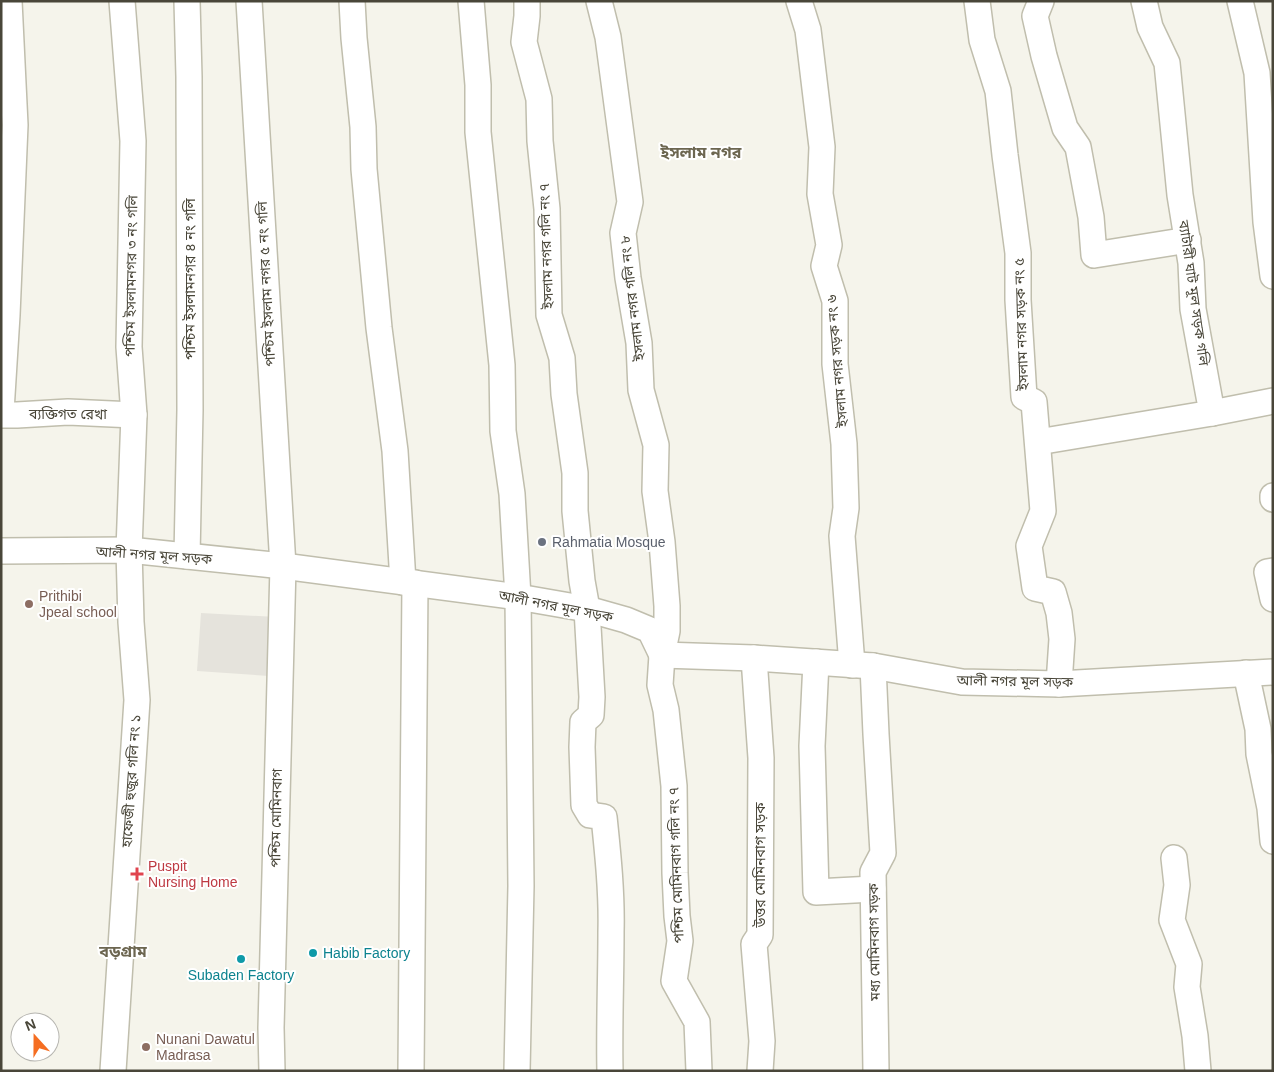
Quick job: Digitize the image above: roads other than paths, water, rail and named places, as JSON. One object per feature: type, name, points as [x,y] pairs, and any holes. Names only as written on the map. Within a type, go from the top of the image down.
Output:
[{"type":"street","points":[[1,411],[15,125],[9,1]]},
{"type":"street","name":"পশ্চিম ইসলামনগর ৩ নং গলি","points":[[122,1],[133,141],[129,347],[134,415],[129,550]]},
{"type":"street","name":"পশ্চিম ইসলামনগর ৪ নং গলি","points":[[187,1],[190,410],[187,556]]},
{"type":"street","name":"পশ্চিম ইসলাম নগর ৫ নং গলি","points":[[249,1],[283,566]]},
{"type":"street","points":[[352,1],[363,127],[364,169],[379,328],[395,450],[409,582],[411,1071]]},
{"type":"street","points":[[471,1],[478,85],[478,132],[502,365],[503,431],[512,494],[518,597],[521,886],[517,1071]]},
{"type":"street","name":"ইসলাম নগর গলি নং ৭","points":[[526,1],[527,16],[524,42],[539,99],[540,141],[547,209],[549,315],[562,358],[564,394],[575,473],[575,511],[581,572],[587,609]]},
{"type":"street","name":"ইসলাম নগর গলি নং ৮","points":[[599,1],[608,37],[630,202],[623,233],[628,278],[639,343],[640,390],[656,445],[655,491],[662,542],[667,606],[667,631],[662,654]]},
{"type":"street","name":"ইসলাম নগর সড়ক নং ৬","points":[[799,1],[808,30],[822,147],[820,194],[829,245],[824,266],[834,301],[835,364],[844,444],[846,508],[842,536],[863,665]]},
{"type":"street","name":"ইসলাম নগর সড়ক নং ৫","points":[[976,1],[982,40],[998,91],[1018,254],[1018,300],[1024,397],[1034,402],[1038,442],[1043,511],[1030,546],[1034,588],[1053,592],[1059,613],[1062,639],[1059,684]]},
{"type":"street","points":[[1041,1],[1035,16],[1044,56],[1065,128],[1078,147],[1091,218],[1094,255],[1188,240]]},
{"type":"street","name":"ব্যাটারী ঘাট মূল সড়ক গলি","points":[[1144,1],[1150,27],[1167,63],[1180,195],[1192,263],[1193,309],[1212,413]]},
{"type":"street","points":[[1240,1],[1257,73],[1273,276]]},
{"type":"street","points":[[1038,442],[1273,401]]},
{"type":"street","name":"ব্যক্তিগত রেখা","points":[[1,414],[68,412],[134,415]]},
{"type":"street","name":"আলী নগর মূল সড়ক","points":[[1,551],[129,550],[283,566],[518,597],[587,609],[626,620],[650,630],[662,654],[863,665],[962,682],[1059,684],[1273,672]]},
{"type":"street","name":"হাফেজী হুজুর গলি নং ১","points":[[112,1071],[136,700],[129,550]]},
{"type":"street","name":"পশ্চিম মোমিনবাগ","points":[[272,1071],[271,1028],[283,566]]},
{"type":"street","points":[[1273,571],[1267,572],[1273,599]]},
{"type":"street","points":[[587,609],[592,697],[591,715],[583,722],[584,804],[590,815],[604,817],[612,931],[609,1035],[610,1071]]},
{"type":"street","name":"পশ্চিম মোমিনবাগ গলি নং ৭","points":[[662,654],[660,684],[666,710],[674,786],[675,873],[680,941],[674,981],[697,1022],[699,1071]]},
{"type":"street","name":"উত্তর মোমিনবাগ সড়ক","points":[[754,658],[761,758],[760,935],[754,944],[762,1041],[760,1071]]},
{"type":"street","points":[[816,662],[812,746],[816,892],[873,888]]},
{"type":"street","name":"মধ্য মোমিনবাগ সড়ক","points":[[863,665],[876,734],[883,853],[873,872],[876,1071]]},
{"type":"street","points":[[1246,673],[1258,729],[1259,754],[1270,808],[1273,841]]},
{"type":"street","points":[[1174,858],[1177,885],[1172,920],[1189,964],[1187,987],[1195,1036],[1198,1071]]},
{"type":"place","name":"Rahmatia Mosque","points":[[542,542]]},
{"type":"place","name":"Prithibi Jpeal school","points":[[29,604]]},
{"type":"place","name":"Puspit Nursing Home","points":[[137,874]]},
{"type":"place","name":"Habib Factory","points":[[313,953]]},
{"type":"place","name":"Subaden Factory","points":[[241,959]]},
{"type":"place","name":"Nunani Dawatul Madrasa","points":[[146,1047]]},
{"type":"district","name":"ইসলাম নগর","points":[[701,152]]},
{"type":"district","name":"বড়গ্রাম","points":[[123,951]]}]
